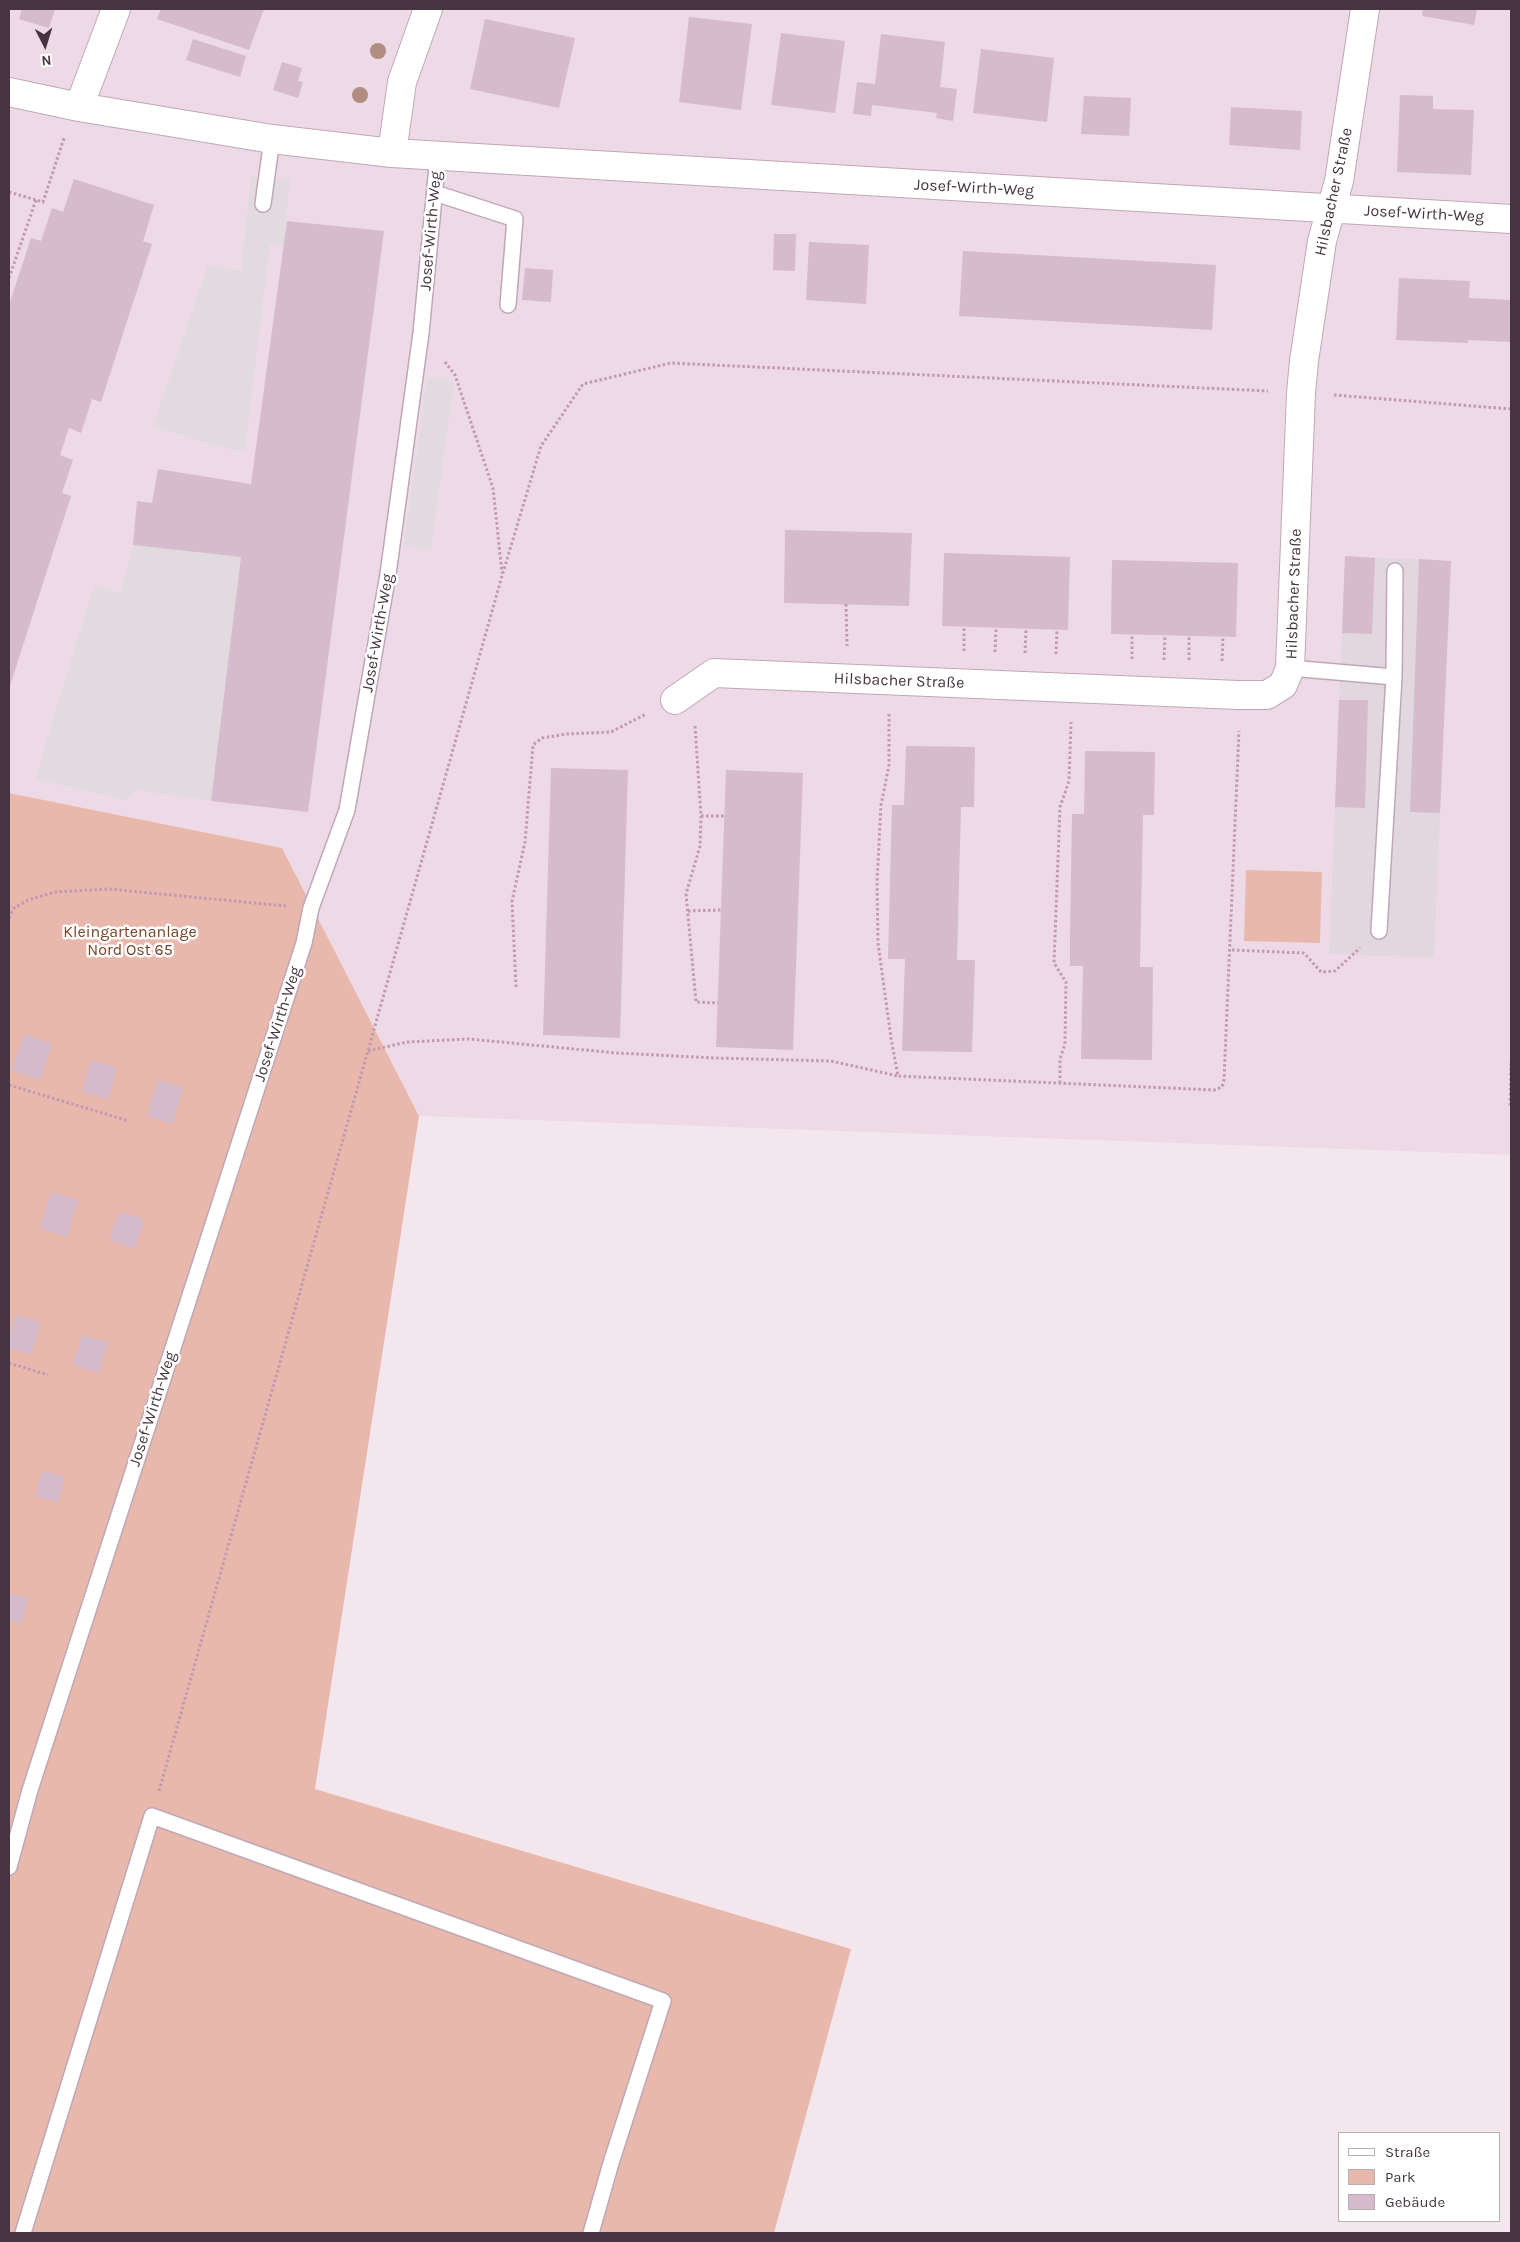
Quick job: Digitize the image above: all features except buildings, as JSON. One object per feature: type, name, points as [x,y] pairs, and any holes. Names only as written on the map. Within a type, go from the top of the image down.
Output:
[{"type":"street","points":[[77,107],[116,9]]},
{"type":"street","points":[[392,153],[402,82],[428,9]]},
{"type":"street","name":"Hilsbacher Straße","points":[[684,694],[714,673],[1267,695],[1283,685],[1290,668],[1301,392],[1322,241],[1340,181],[1365,9]]},
{"type":"street","name":"Josef-Wirth-Weg","points":[[9,92],[77,107],[272,139],[392,153],[1511,219]]},
{"type":"lane","points":[[263,204],[272,139]]},
{"type":"lane","name":"Josef-Wirth-Weg","points":[[9,1867],[30,1790],[304,943],[311,908],[347,810],[388,574],[421,333],[438,156]]},
{"type":"lane","points":[[435,192],[515,219],[508,305]]},
{"type":"lane","points":[[1379,930],[1394,677],[1395,571]]},
{"type":"lane","points":[[1290,668],[1394,677]]},
{"type":"lane","points":[[23,2233],[152,1816],[663,2001],[611,2163],[591,2233]]},
{"type":"path","points":[[9,192],[43,202],[77,107]]},
{"type":"path","points":[[9,278],[36,200]]},
{"type":"path","points":[[421,333],[455,375],[493,488],[502,576]]},
{"type":"path","points":[[152,1816],[502,576],[541,446],[583,384],[672,363],[1301,392],[1511,409]]},
{"type":"path","points":[[846,604],[846,653]]},
{"type":"path","points":[[964,627],[964,656]]},
{"type":"path","points":[[995,658],[996,628]]},
{"type":"path","points":[[1024,659],[1026,629]]},
{"type":"path","points":[[1056,660],[1057,630]]},
{"type":"path","points":[[1132,634],[1132,663]]},
{"type":"path","points":[[1164,664],[1165,635]]},
{"type":"path","points":[[1188,665],[1190,636]]},
{"type":"path","points":[[1222,667],[1223,636]]},
{"type":"path","points":[[888,680],[889,766],[881,815],[877,882],[878,943],[898,1076]]},
{"type":"path","points":[[1060,1083],[1060,1059],[1065,1044],[1066,982],[1054,963],[1060,807],[1069,781],[1072,688]]},
{"type":"path","points":[[516,987],[512,901],[525,842],[533,745],[542,738],[566,734],[611,732],[684,694],[701,816],[700,846],[686,894],[696,1002],[718,1003]]},
{"type":"path","points":[[368,1051],[407,1042],[469,1039],[627,1053],[715,1058],[831,1061],[898,1076],[1214,1090],[1222,1087],[1225,1070],[1239,731]]},
{"type":"path","points":[[701,816],[724,816]]},
{"type":"path","points":[[9,918],[14,908],[28,900],[55,892],[108,889],[311,908]]},
{"type":"path","points":[[688,911],[721,910]]},
{"type":"path","points":[[1232,950],[1304,952],[1321,972],[1335,971],[1379,930]]},
{"type":"path","points":[[1511,1063],[1511,1107]]},
{"type":"path","points":[[9,1085],[129,1121]]},
{"type":"path","points":[[9,1363],[48,1375]]},
{"type":"shaded area","points":[[9,9],[1511,9],[1511,1155],[419,1116],[282,848],[9,793]]},
{"type":"shaded area","points":[[251,177],[290,180],[284,246],[270,244],[245,450],[228,449],[153,426],[208,265],[241,271]]},
{"type":"shaded area","points":[[427,378],[454,381],[431,550],[404,546]]},
{"type":"shaded area","points":[[133,545],[241,557],[211,801],[135,790],[126,800],[35,779],[94,585],[120,593]]},
{"type":"shaded area","points":[[1345,556],[1451,561],[1434,958],[1329,954]]},
{"type":"green space","name":"Kleingartenanlage Nord Ost 65","points":[[9,793],[282,848],[419,1116],[315,1789],[851,1949],[774,2233],[9,2233]]},
{"type":"green space","points":[[1246,870],[1322,872],[1320,943],[1244,941]]}]
